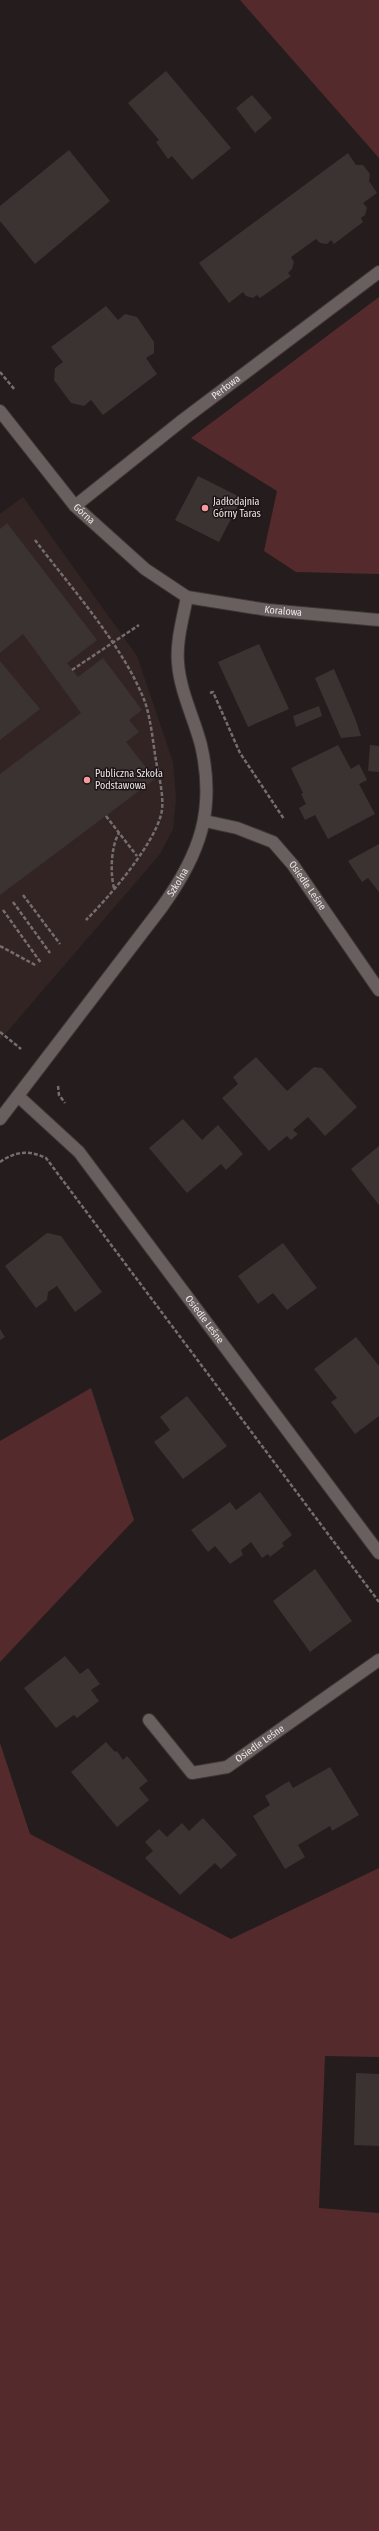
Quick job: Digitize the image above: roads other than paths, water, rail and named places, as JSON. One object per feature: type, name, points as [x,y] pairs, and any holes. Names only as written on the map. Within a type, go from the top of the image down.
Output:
[{"type":"street","name":"Perłowa","points":[[75,506],[184,419],[379,272]]},
{"type":"street","name":"Górna","points":[[0,411],[75,506],[146,569],[187,597]]},
{"type":"street","name":"Koralowa","points":[[187,597],[281,612],[379,620]]},
{"type":"street","name":"Szkolna","points":[[0,1119],[173,892],[189,865],[205,821],[206,784],[204,760],[178,662],[179,637],[187,597]]},
{"type":"street","name":"Osiedle Leśne","points":[[205,821],[237,828],[273,842],[292,865],[379,990]]},
{"type":"street","name":"Osiedle Leśne","points":[[18,1096],[78,1152],[379,1553]]},
{"type":"street","name":"Osiedle Leśne","points":[[149,1720],[192,1773],[227,1767],[379,1660]]},
{"type":"place","name":"Jadłodajnia Górny Taras","points":[[205,508]]},
{"type":"place","name":"Publiczna Szkoła Podstawowa","points":[[87,780]]}]
